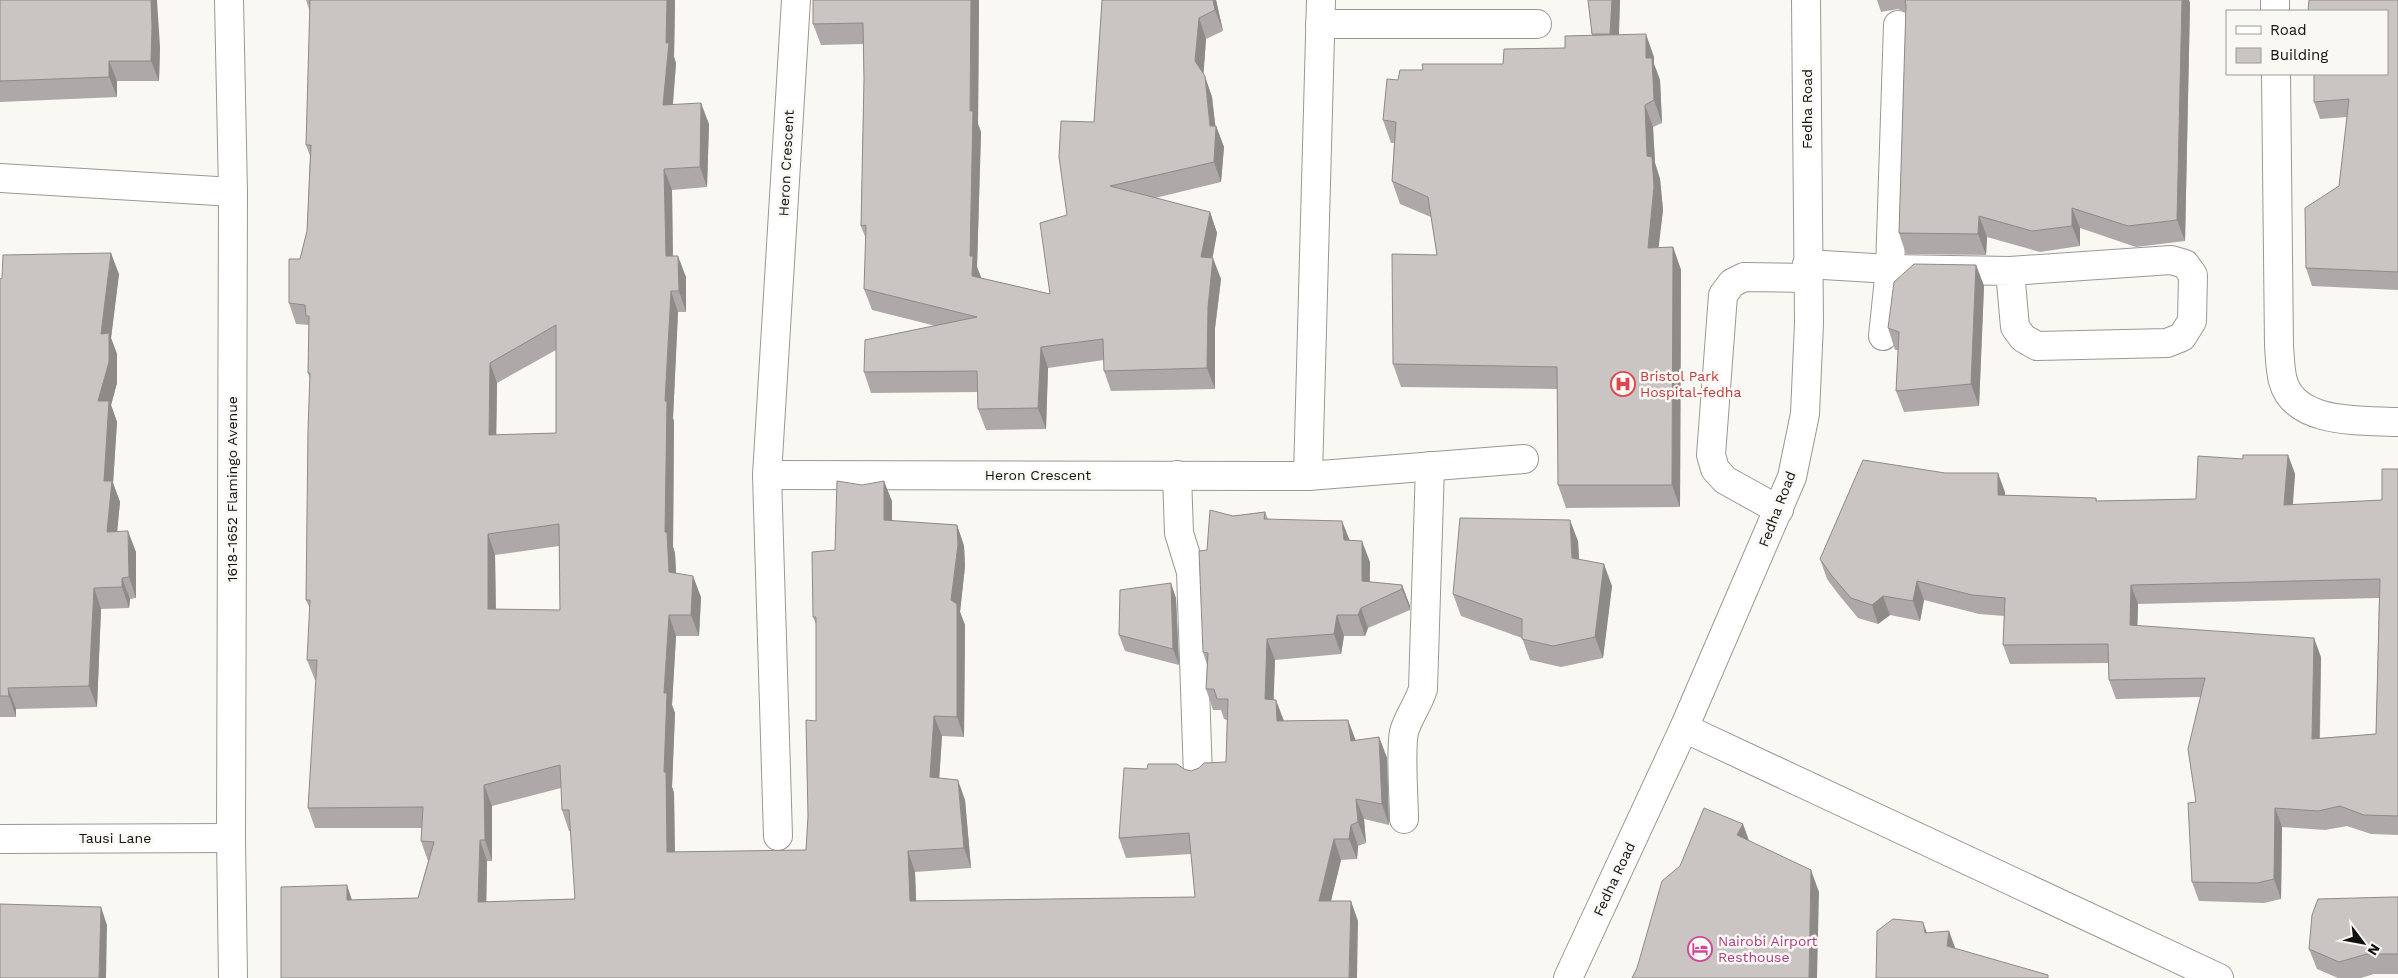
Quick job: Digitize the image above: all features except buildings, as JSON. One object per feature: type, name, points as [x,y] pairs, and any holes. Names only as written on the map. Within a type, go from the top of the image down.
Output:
[{"type":"street","name":"1618-1652 Flamingo Avenue","points":[[229,0],[234,192],[230,838],[233,978]]},
{"type":"street","name":"Heron Crescent","points":[[778,836],[767,475],[796,0]]},
{"type":"street","name":"Fedha Road","points":[[1568,978],[1684,728],[1792,477],[1805,414],[1809,322],[1806,0]]},
{"type":"street","points":[[1308,476],[1320,12],[1538,24]]},
{"type":"street","points":[[1884,336],[1890,269],[1898,25]]},
{"type":"street","points":[[2276,75],[2279,346],[2283,381],[2290,396],[2307,410],[2337,419],[2398,422]]},
{"type":"street","points":[[0,178],[234,192]]},
{"type":"street","points":[[1779,510],[1725,480],[1715,469],[1712,454],[1723,295],[1732,283],[1744,277],[1808,271],[1890,269],[2010,271],[2171,260],[2185,264],[2193,275],[2192,321],[2182,337],[2168,343],[2037,346],[2023,338],[2015,327],[2010,271]]},
{"type":"street","name":"Heron Crescent","points":[[767,475],[1308,476],[1524,459]]},
{"type":"street","points":[[1404,819],[1404,735],[1423,689],[1430,466]]},
{"type":"street","points":[[1177,476],[1180,533],[1191,572],[1198,776]]},
{"type":"street","points":[[1684,728],[2218,978]]},
{"type":"street","name":"Tausi Lane","points":[[0,839],[230,838]]},
{"type":"place","name":"Bristol Park Hospital-fedha","points":[[1623,384]]},
{"type":"place","name":"Nairobi Airport Resthouse","points":[[1700,949]]}]
